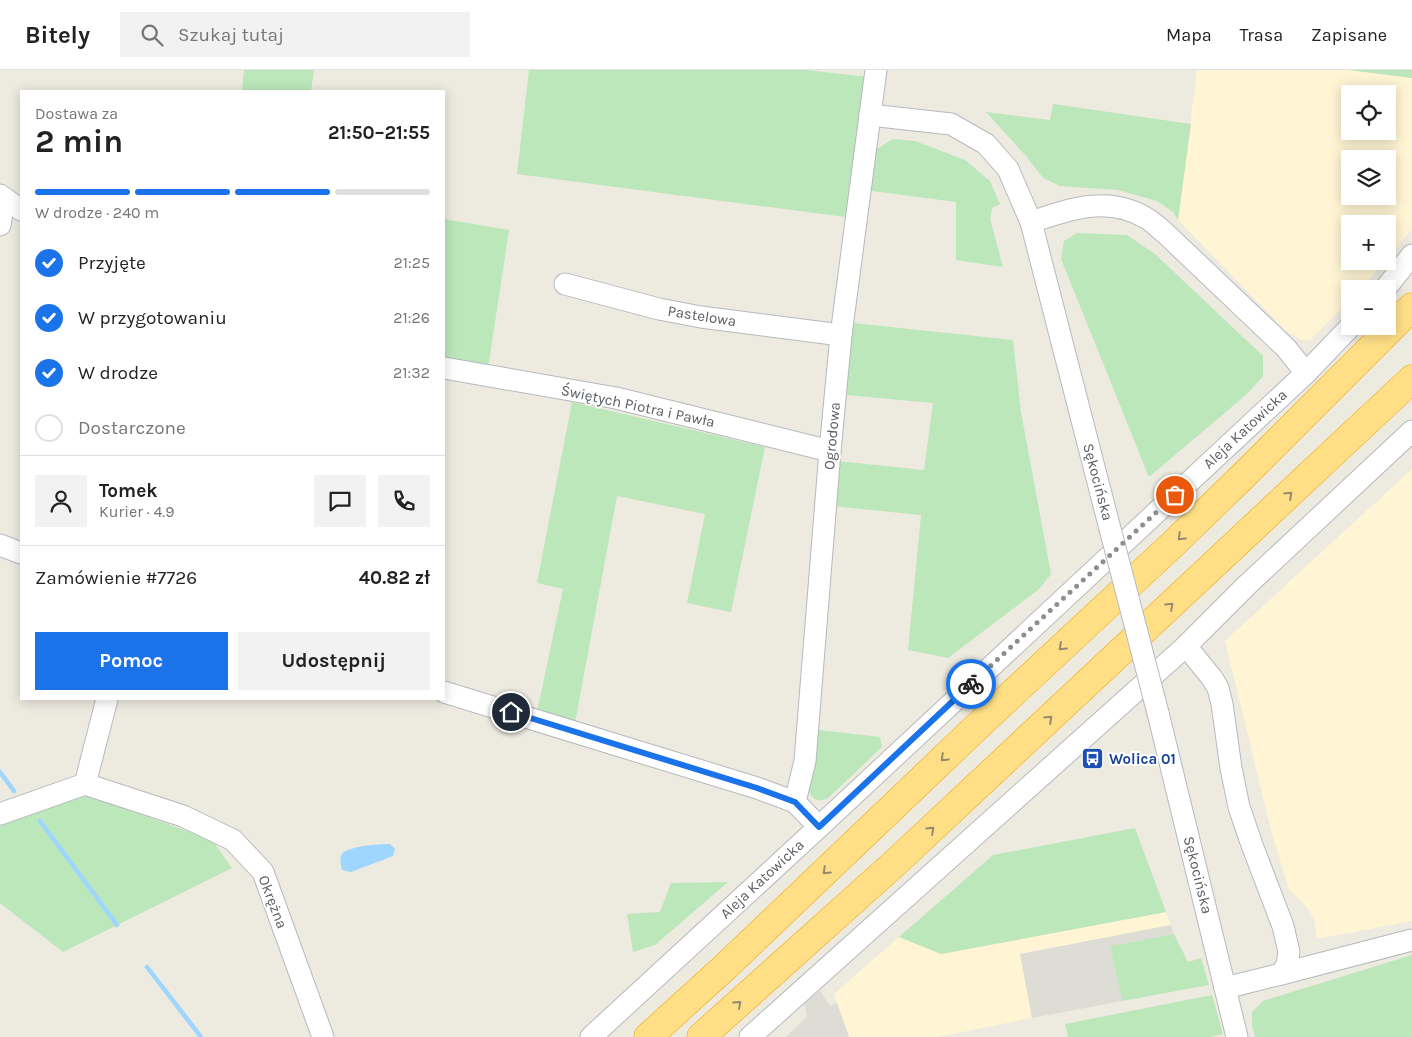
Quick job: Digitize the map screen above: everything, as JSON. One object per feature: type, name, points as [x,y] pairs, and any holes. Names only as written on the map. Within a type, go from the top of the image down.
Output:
[{"type":"highway","points":[[648,1037],[724,968],[983,721],[1172,545],[1242,478],[1412,307]]},
{"type":"highway","points":[[1242,478],[1412,326]]},
{"type":"highway","points":[[702,1037],[895,863],[1412,379]]},
{"type":"street","name":"Ogrodowa","points":[[795,802],[805,761],[830,451],[842,336],[876,70]]},
{"type":"street","name":"Sękocińska","points":[[870,114],[950,124],[986,144],[1008,169],[1031,222],[1158,713],[1237,1037]]},
{"type":"street","points":[[0,225],[8,202]]},
{"type":"street","points":[[1031,222],[1076,207],[1093,205],[1112,206],[1146,218],[1165,233],[1286,348],[1306,373]]},
{"type":"street","points":[[1392,280],[1412,255]]},
{"type":"street","name":"Pastelowa","points":[[566,284],[659,309],[701,317],[842,336]]},
{"type":"street","name":"Aleja Katowicka","points":[[590,1037],[819,827],[1306,373],[1342,335]]},
{"type":"street","name":"Świętych Piotra i Pawła","points":[[445,368],[616,398],[830,451]]},
{"type":"street","points":[[750,1037],[1186,646],[1247,585],[1412,431]]},
{"type":"street","points":[[0,545],[20,553]]},
{"type":"street","points":[[1186,646],[1218,688],[1239,807],[1283,926],[1289,952],[1287,965],[1281,974]]},
{"type":"street","points":[[445,692],[757,788],[795,802],[819,827]]},
{"type":"street","points":[[0,814],[85,784],[107,700]]},
{"type":"street","name":"Okrężna","points":[[85,784],[183,816],[233,840],[263,872],[323,1037]]},
{"type":"street","points":[[1225,988],[1412,940]]},
{"type":"shaded area","points":[[1197,70],[1354,70],[1412,78],[1412,229],[1396,248],[1396,215],[1341,215],[1341,270],[1377,270],[1369,280],[1341,280],[1341,309],[1310,340],[1301,340],[1285,330],[1178,220]]},
{"type":"shaded area","points":[[1412,469],[1412,921],[1317,939],[1314,918],[1303,902],[1289,890],[1271,830],[1225,641]]},
{"type":"shaded area","points":[[1166,912],[1171,925],[1020,954],[1032,1018],[938,1037],[849,1037],[834,994],[899,937],[941,954]]},
{"type":"shaded area","points":[[1171,925],[1174,934],[1110,946],[1122,1001],[1032,1018],[1020,954]]},
{"type":"shaded area","points":[[820,991],[830,1006],[837,1003],[849,1037],[786,1037],[807,1016],[804,1004]]},
{"type":"green space","points":[[244,70],[314,70],[311,90],[242,90]]},
{"type":"green space","points":[[529,70],[806,70],[868,77],[845,217],[517,174]]},
{"type":"green space","points":[[1348,70],[1412,70],[1412,78]]},
{"type":"green space","points":[[1053,104],[1191,124],[1178,220],[1173,212],[1157,201],[1118,190],[1060,186],[1043,178],[1026,156],[986,112],[1050,120]]},
{"type":"green space","points":[[893,139],[915,141],[965,160],[990,181],[1000,204],[992,208],[990,219],[1003,267],[956,260],[956,202],[865,190],[872,152]]},
{"type":"green space","points":[[445,219],[509,230],[489,362],[486,371],[445,362]]},
{"type":"green space","points":[[1077,233],[1127,235],[1155,254],[1263,356],[1263,376],[1247,394],[1149,477],[1061,259],[1064,241]]},
{"type":"green space","points":[[853,323],[1013,340],[1021,412],[1051,574],[1039,589],[948,658],[908,650],[921,515],[831,506],[837,461],[924,470],[933,403],[846,395]]},
{"type":"green space","points":[[572,402],[765,447],[731,612],[687,603],[705,514],[617,496],[575,723],[537,712],[563,589],[537,583]]},
{"type":"green space","points":[[811,729],[880,737],[882,747],[827,799],[816,800],[810,794],[807,777],[807,756]]},
{"type":"green space","points":[[90,796],[212,840],[232,868],[63,952],[0,903],[0,822],[74,797]]},
{"type":"green space","points":[[1135,828],[1166,912],[941,954],[899,937],[993,855]]},
{"type":"green space","points":[[728,882],[655,945],[633,952],[627,914],[660,912],[671,883]]},
{"type":"green space","points":[[1174,934],[1188,962],[1201,958],[1209,985],[1122,1001],[1110,946]]},
{"type":"green space","points":[[1412,955],[1412,1037],[1255,1037],[1252,1026],[1252,1012],[1263,1001]]},
{"type":"green space","points":[[1212,995],[1223,1034],[1210,1037],[1068,1037],[1065,1024]]},
{"type":"water","points":[[390,844],[395,849],[393,856],[351,872],[342,870],[340,862],[345,851],[364,846]]},
{"type":"waterway","points":[[0,772],[14,791]]},
{"type":"waterway","points":[[40,821],[117,925]]},
{"type":"waterway","points":[[147,967],[201,1037]]},
{"type":"way so far","points":[[971,684],[1175,495]]},
{"type":"place","name":"Wolica 01","points":[[1093,759]]},
{"type":"route","points":[[511,712],[757,788],[795,802],[819,827],[971,684]]}]
